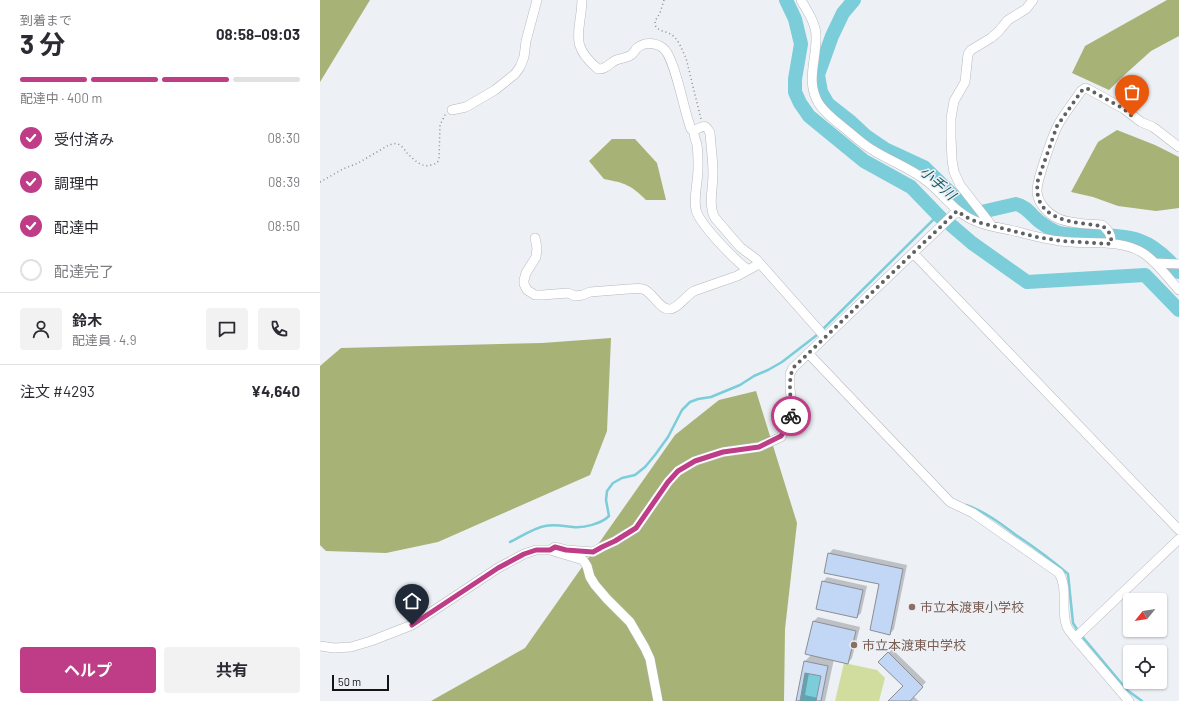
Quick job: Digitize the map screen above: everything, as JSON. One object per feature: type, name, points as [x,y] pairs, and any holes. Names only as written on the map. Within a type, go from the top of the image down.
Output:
[{"type":"street","points":[[452,110],[466,107],[495,90],[515,74],[524,57],[526,41],[537,0]]},
{"type":"street","points":[[582,0],[582,12],[578,36],[582,50],[589,61],[598,69],[601,69],[615,60],[631,56],[636,49],[645,44],[655,44],[668,53],[691,128],[694,130],[697,146],[699,166],[696,209],[705,226],[737,261],[748,270]]},
{"type":"street","points":[[801,0],[814,24],[816,34],[816,50],[811,75],[814,95],[827,114],[871,149],[913,171],[926,180],[957,211],[966,217],[992,226],[1061,241],[1111,239],[1144,254],[1159,264],[1179,290]]},
{"type":"street","points":[[992,226],[960,185],[954,172],[951,137],[951,118],[954,101],[965,82],[968,54],[971,50],[991,38],[1008,20],[1026,9],[1033,0]]},
{"type":"street","points":[[1111,239],[1106,228],[1102,226],[1074,223],[1057,218],[1048,212],[1043,206],[1037,192],[1038,180],[1057,126],[1081,91],[1086,88],[1100,95],[1124,109],[1141,122],[1153,127],[1179,147]]},
{"type":"street","points":[[694,130],[704,126],[710,133],[713,173],[712,208],[715,218],[740,248],[756,259],[826,337]]},
{"type":"street","points":[[550,550],[555,547],[566,550],[593,552],[636,528],[668,482],[678,471],[695,461],[723,452],[759,447],[781,436],[790,422],[792,404],[790,374],[793,368],[957,211]]},
{"type":"street","points":[[534,238],[537,248],[536,257],[526,273],[524,284],[527,290],[535,295],[568,293],[575,296],[590,292],[642,289],[652,295],[660,305],[668,310],[677,306],[688,294],[737,276],[759,264]]},
{"type":"street","points":[[913,253],[1179,530]]},
{"type":"street","points":[[1159,264],[1179,264]]},
{"type":"street","points":[[808,353],[950,502],[973,513],[1059,573],[1064,585],[1065,620],[1067,626],[1078,635],[1121,693],[1129,701]]},
{"type":"street","points":[[1078,635],[1179,539]]},
{"type":"street","points":[[320,646],[334,648],[351,647],[412,625],[498,568],[524,554],[536,550],[550,550],[583,560],[595,585],[630,622],[650,659],[658,701]]},
{"type":"path","points":[[664,0],[660,13],[655,20],[655,26],[657,29],[672,34],[682,49],[686,58],[696,101],[704,126]]},
{"type":"path","points":[[320,182],[343,169],[358,163],[389,145],[394,144],[401,146],[408,154],[425,166],[435,164],[439,160],[440,125],[445,114],[452,110]]},
{"type":"green space","points":[[320,0],[370,0],[320,82]]},
{"type":"green space","points":[[1167,0],[1179,0],[1179,36],[1151,51],[1109,90],[1072,73],[1085,46]]},
{"type":"green space","points":[[1117,130],[1155,145],[1179,157],[1179,208],[1156,211],[1118,206],[1093,197],[1071,192],[1098,142]]},
{"type":"green space","points":[[612,139],[635,139],[657,163],[666,200],[646,200],[627,185],[604,179],[589,161]]},
{"type":"green space","points":[[611,338],[607,431],[590,475],[438,542],[386,553],[326,551],[320,545],[320,366],[341,348],[542,343]]},
{"type":"green space","points":[[756,391],[797,523],[785,629],[784,701],[431,701],[525,648],[675,435],[719,400]]},
{"type":"green space","points":[[844,663],[877,670],[885,678],[879,701],[835,701]]},
{"type":"water","points":[[805,673],[821,676],[816,701],[800,701]]},
{"type":"building","points":[[828,553],[903,569],[890,635],[870,630],[879,584],[824,573]]},
{"type":"building","points":[[822,581],[863,590],[857,618],[816,609]]},
{"type":"building","points":[[813,621],[856,631],[848,664],[805,654]]},
{"type":"building","points":[[888,652],[923,687],[910,701],[888,701],[903,686],[878,662]]},
{"type":"building","points":[[804,661],[828,666],[821,701],[816,701],[821,676],[805,673],[800,701],[796,701]]},
{"type":"waterway","points":[[786,0],[795,19],[801,44],[795,79],[795,92],[800,103],[809,116],[864,161],[911,187],[941,218]]},
{"type":"waterway","name":"小手川","points":[[854,0],[843,13],[832,36],[818,75],[821,92],[828,104],[866,136],[885,149],[924,167],[968,210],[977,213],[1016,204],[1020,205],[1045,226],[1059,233],[1071,235],[1127,237],[1148,244],[1168,260],[1179,272]]},
{"type":"waterway","points":[[823,329],[938,215]]},
{"type":"waterway","points":[[951,225],[972,243],[1027,282],[1145,275],[1179,310]]},
{"type":"waterway","points":[[510,542],[545,526],[556,525],[582,527],[592,525],[606,519],[609,516],[606,500],[607,491],[613,483],[622,478],[635,475],[645,467],[668,437],[682,410],[690,402],[711,397],[740,385],[782,362],[817,335]]},
{"type":"waterway","points":[[966,505],[986,514],[998,522],[1068,574],[1073,623],[1078,631]]},
{"type":"waterway","points":[[1081,635],[1127,690],[1142,701]]},
{"type":"way so far","points":[[791,416],[792,404],[790,374],[793,368],[957,211],[977,222],[1037,237],[1071,242],[1111,244],[1110,234],[1106,228],[1102,226],[1074,223],[1057,218],[1048,212],[1039,199],[1037,192],[1038,180],[1057,126],[1083,89],[1088,89],[1124,109],[1132,116]]},
{"type":"place","name":"市立本渡東小学校","points":[[912,607]]},
{"type":"place","name":"市立本渡東中学校","points":[[854,645]]},
{"type":"route","points":[[412,625],[498,568],[524,554],[536,550],[550,550],[555,547],[566,550],[593,552],[615,541],[636,528],[668,482],[678,471],[695,461],[723,452],[759,447],[781,436],[790,422],[791,416]]}]
